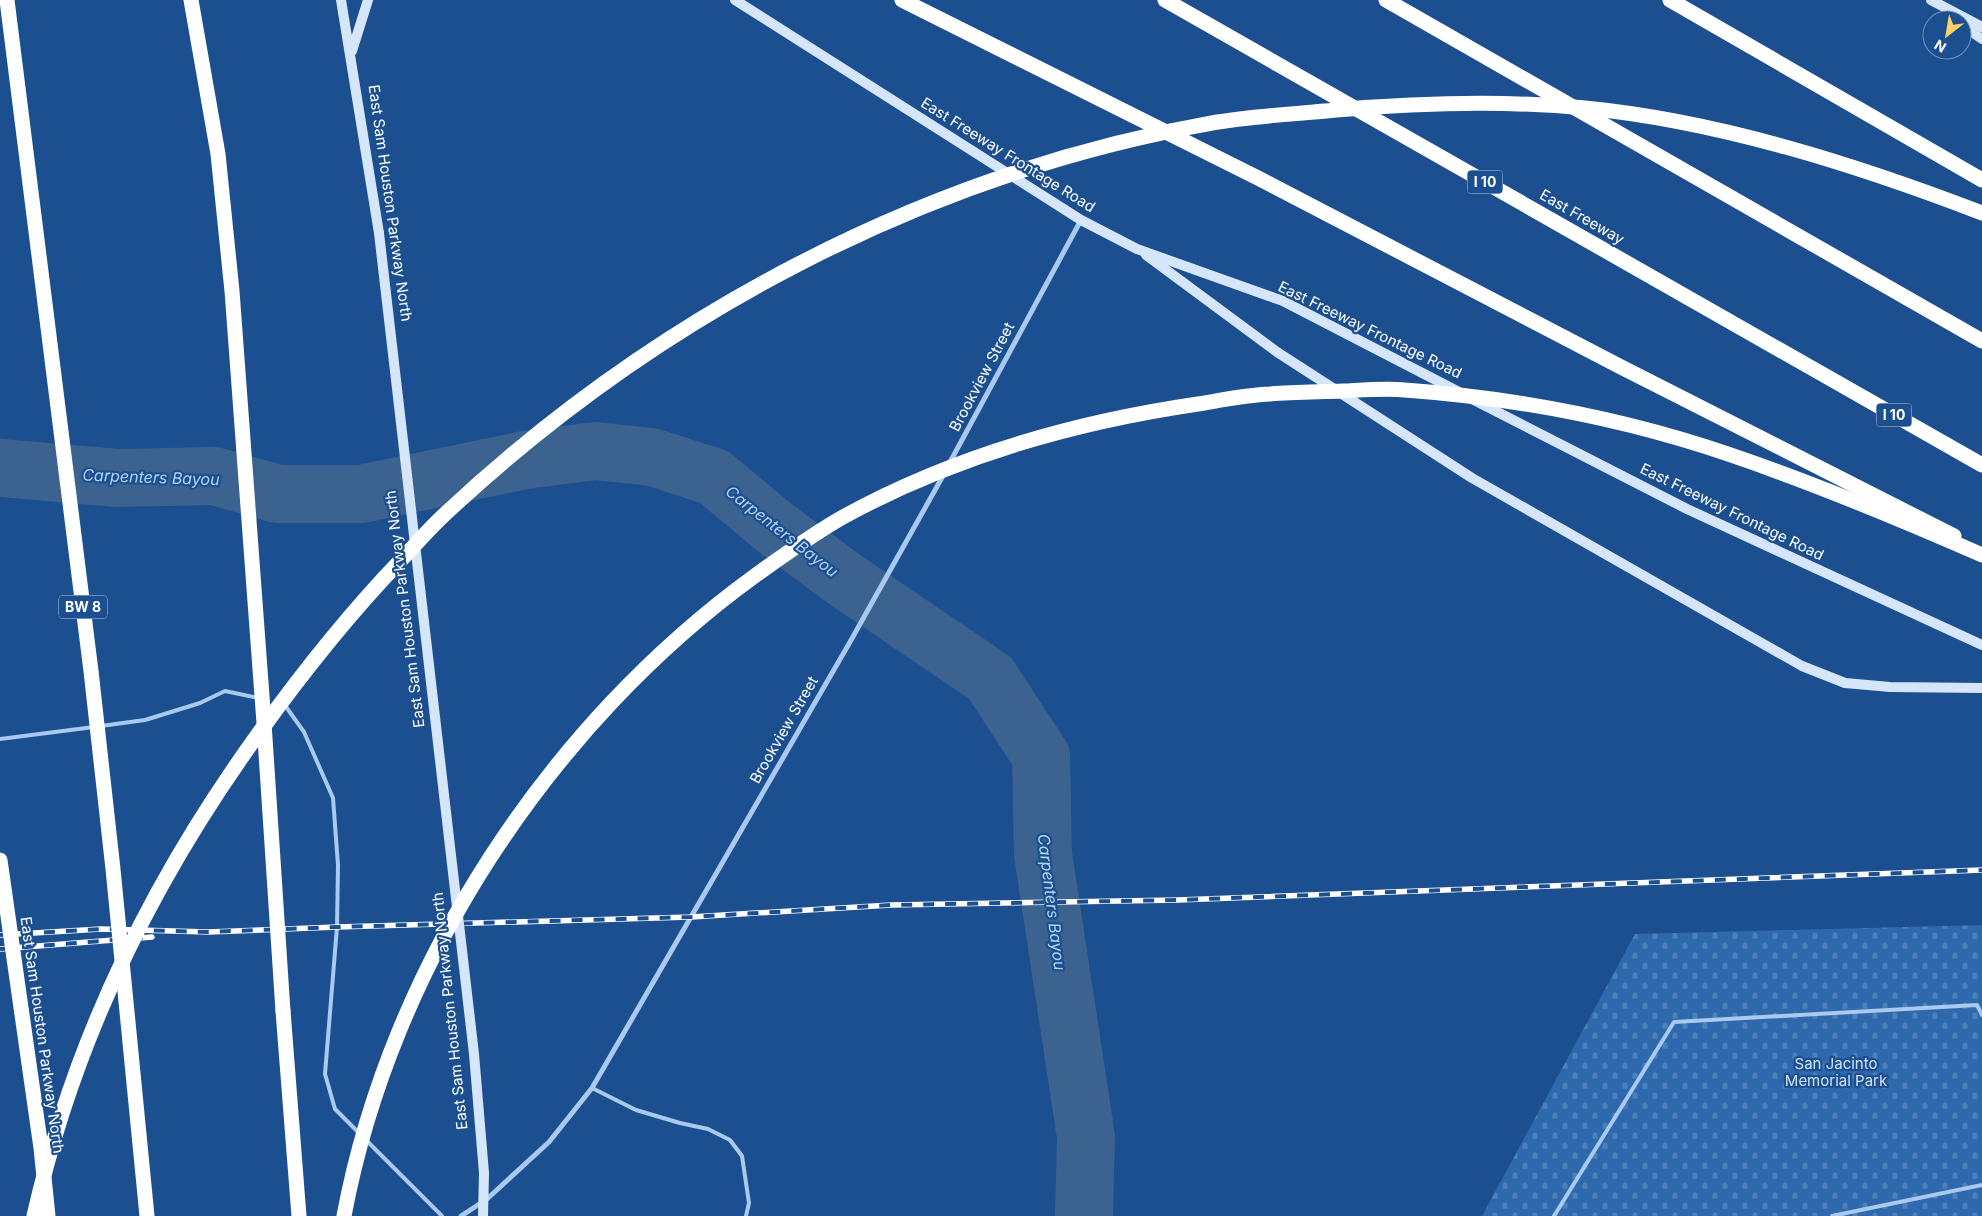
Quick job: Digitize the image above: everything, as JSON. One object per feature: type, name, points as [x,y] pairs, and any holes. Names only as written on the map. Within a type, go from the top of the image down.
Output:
[{"type":"highway","name":"BW 8","points":[[8,0],[91,671],[113,869],[147,1216]]},
{"type":"highway","points":[[191,0],[218,154],[232,292],[299,1216]]},
{"type":"highway","points":[[902,0],[1258,178],[1612,362],[1982,550]]},
{"type":"highway","name":"East Freeway","points":[[1164,0],[1982,465]]},
{"type":"highway","points":[[1386,0],[1982,341]]},
{"type":"highway","points":[[1670,0],[1982,180]]},
{"type":"highway","points":[[34,1216],[57,1127],[79,1062],[111,985],[147,909],[179,852],[224,781],[298,678],[367,596],[441,517],[518,450],[574,405],[629,366],[687,326],[750,288],[834,247],[950,195],[1045,164],[1118,144],[1215,123],[1401,105],[1523,104],[1588,108],[1659,119],[1727,132],[1798,150],[1924,191],[1982,213]]},
{"type":"highway","points":[[344,1216],[359,1149],[372,1107],[387,1060],[412,1000],[439,945],[487,864],[569,749],[606,707],[649,664],[739,588],[786,553],[841,518],[921,478],[1019,444],[1133,414],[1265,394],[1399,389],[1507,400],[1620,423],[1710,448],[1837,494],[1982,555]]},
{"type":"highway","name":"East Sam Houston Parkway North","points":[[0,860],[41,1148],[48,1216]]},
{"type":"main road","name":"East Sam Houston Parkway North","points":[[340,0],[379,233],[474,1054],[484,1173],[483,1216]]},
{"type":"main road","points":[[350,55],[368,0]]},
{"type":"main road","name":"East Freeway Frontage Road","points":[[735,0],[1081,220],[1137,248],[1282,301],[1687,509],[1982,645]]},
{"type":"main road","points":[[1926,0],[1940,10]]},
{"type":"main road","points":[[1931,0],[1982,27]]},
{"type":"main road","points":[[1137,248],[1277,352],[1472,478],[1802,666],[1845,682],[1890,687],[1982,688]]},
{"type":"street","name":"Brookview Street","points":[[461,1216],[487,1199],[549,1142],[592,1088],[921,516],[1081,220]]},
{"type":"lane","points":[[0,739],[145,720],[200,703],[224,691],[268,700]]},
{"type":"lane","points":[[276,702],[285,704],[304,732],[333,798],[338,865],[337,926],[324,1074],[335,1109],[442,1216]]},
{"type":"lane","points":[[1977,1005],[1982,1015]]},
{"type":"lane","points":[[1554,1216],[1674,1022],[1982,1005]]},
{"type":"lane","points":[[592,1088],[636,1110],[708,1129],[730,1140],[742,1156],[749,1203],[746,1216]]},
{"type":"lane","points":[[1832,1216],[1982,1185]]},
{"type":"green space","name":"San Jacinto Memorial Park","points":[[1982,925],[1982,1216],[1482,1216],[1635,934]]},
{"type":"waterway","name":"Carpenters Bayou","points":[[0,468],[118,478],[214,476],[278,494],[361,494],[525,460],[595,451],[652,457],[714,477],[774,527],[844,579],[990,678],[1041,756],[1043,854],[1086,1137],[1084,1216]]},
{"type":"railway","points":[[0,935],[101,929],[208,932],[691,917],[891,905],[1178,900],[1982,870]]},
{"type":"railway","points":[[0,949],[152,937]]}]
